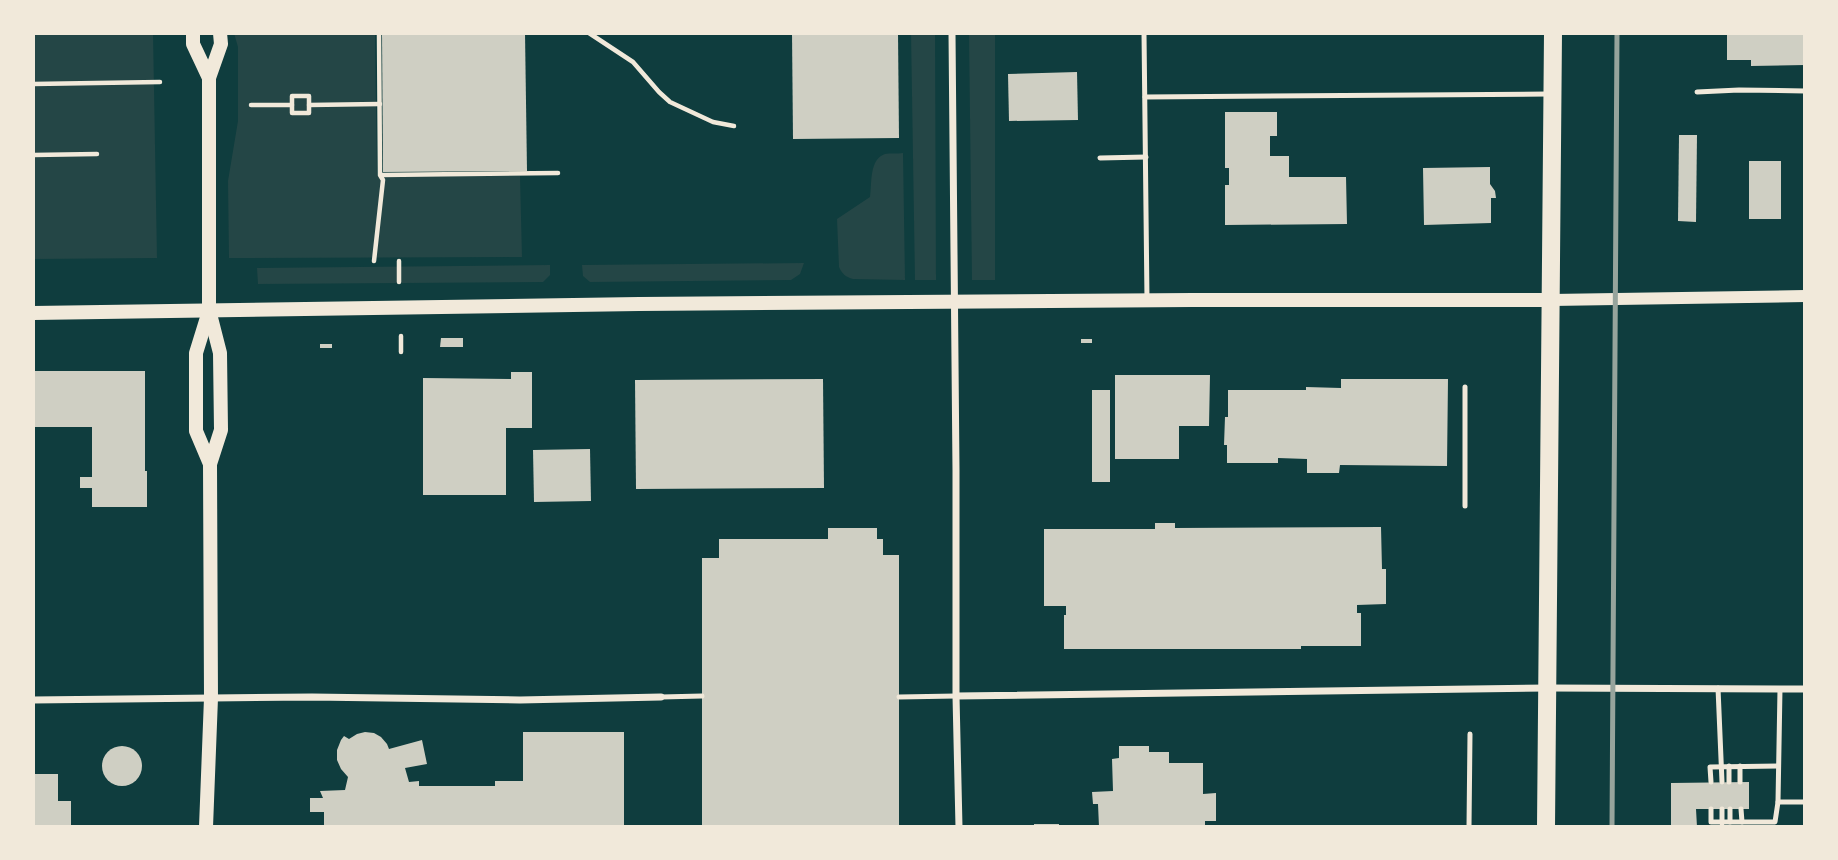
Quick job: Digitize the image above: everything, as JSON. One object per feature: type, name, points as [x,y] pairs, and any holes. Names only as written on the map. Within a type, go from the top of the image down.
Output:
[{"type":"main road","points":[[193,33],[193,44],[209,78]]},
{"type":"main road","points":[[206,827],[211,698],[209,464],[220,430],[220,353],[209,310],[209,78],[220,44],[220,33]]},
{"type":"main road","points":[[1546,827],[1553,33]]},
{"type":"main road","points":[[33,313],[955,301],[1551,300]]},
{"type":"main road","points":[[209,310],[196,353],[196,431],[209,464]]},
{"type":"street","points":[[952,33],[958,827]]},
{"type":"street","points":[[1551,300],[1805,296]]},
{"type":"street","points":[[956,696],[1548,688],[1805,689]]},
{"type":"street","points":[[33,700],[547,700],[661,697]]},
{"type":"lane","points":[[1144,33],[1147,300]]},
{"type":"lane","points":[[1697,92],[1805,91]]},
{"type":"lane","points":[[1145,97],[1552,94]]},
{"type":"lane","points":[[1100,158],[1146,157]]},
{"type":"lane","points":[[1465,387],[1465,506]]},
{"type":"lane","points":[[1718,688],[1721,767],[1725,782],[1729,766]]},
{"type":"lane","points":[[1711,808],[1711,822],[1775,822],[1778,802],[1780,689]]},
{"type":"lane","points":[[661,697],[702,696]]},
{"type":"lane","points":[[899,696],[956,696]]},
{"type":"lane","points":[[1469,827],[1471,734]]},
{"type":"lane","points":[[1740,766],[1740,782]]},
{"type":"lane","points":[[1710,782],[1710,767],[1778,766]]},
{"type":"lane","points":[[1778,802],[1805,802]]},
{"type":"lane","points":[[1722,808],[1722,823]]},
{"type":"lane","points":[[1730,808],[1730,822]]},
{"type":"lane","points":[[1741,808],[1742,822]]},
{"type":"path","points":[[374,261],[383,180],[380,176],[379,33]]},
{"type":"path","points":[[589,33],[633,62],[670,102],[713,122],[734,126]]},
{"type":"path","points":[[33,84],[160,82]]},
{"type":"path","points":[[292,96],[309,96],[309,113],[292,113],[292,105],[292,96]]},
{"type":"path","points":[[309,105],[380,104]]},
{"type":"path","points":[[251,105],[292,105]]},
{"type":"path","points":[[33,155],[97,154]]},
{"type":"path","points":[[380,176],[558,173]]},
{"type":"path","points":[[399,261],[399,282]]},
{"type":"path","points":[[401,335],[401,352]]},
{"type":"shaded area","points":[[33,33],[153,33],[157,258],[33,259]]},
{"type":"shaded area","points":[[234,33],[375,33],[377,175],[520,176],[522,257],[229,258],[228,181],[238,121],[238,47]]},
{"type":"shaded area","points":[[911,33],[935,33],[936,280],[915,280]]},
{"type":"shaded area","points":[[969,33],[995,33],[995,280],[972,280]]},
{"type":"shaded area","points":[[903,153],[905,280],[848,277],[839,267],[837,219],[870,197],[872,172],[880,157]]},
{"type":"shaded area","points":[[804,263],[800,274],[791,280],[590,282],[583,276],[582,265]]},
{"type":"shaded area","points":[[550,265],[550,275],[543,282],[258,284],[257,268]]},
{"type":"building","points":[[382,33],[525,33],[527,171],[383,172]]},
{"type":"building","points":[[792,33],[898,33],[899,138],[793,139]]},
{"type":"building","points":[[1727,33],[1805,33],[1805,65],[1751,66],[1751,60],[1727,60]]},
{"type":"building","points":[[1077,72],[1078,120],[1009,121],[1008,74]]},
{"type":"building","points":[[1225,112],[1277,112],[1277,136],[1270,136],[1270,156],[1289,156],[1289,177],[1346,177],[1347,224],[1225,225],[1225,185],[1229,185],[1229,168],[1225,168]]},
{"type":"building","points":[[1679,135],[1697,135],[1696,222],[1678,221]]},
{"type":"building","points":[[1749,161],[1781,161],[1781,219],[1749,219]]},
{"type":"building","points":[[1490,167],[1490,184],[1496,198],[1491,198],[1491,223],[1424,225],[1423,168]]},
{"type":"building","points":[[441,338],[463,338],[463,347],[440,347]]},
{"type":"building","points":[[1081,339],[1092,339],[1092,343],[1081,343]]},
{"type":"building","points":[[320,344],[332,344],[332,348],[320,348]]},
{"type":"building","points":[[33,371],[145,371],[147,507],[92,507],[92,488],[80,488],[80,477],[92,477],[92,427],[33,427]]},
{"type":"building","points":[[511,372],[532,372],[532,428],[506,428],[506,495],[423,495],[423,378],[511,379]]},
{"type":"building","points":[[1115,375],[1210,375],[1209,426],[1179,426],[1179,459],[1115,459]]},
{"type":"building","points":[[823,379],[824,488],[636,489],[635,380]]},
{"type":"building","points":[[1341,379],[1448,379],[1447,466],[1340,465],[1339,473],[1307,473],[1307,459],[1278,458],[1278,463],[1227,463],[1227,445],[1224,445],[1228,390],[1341,388]]},
{"type":"building","points":[[1092,390],[1110,390],[1110,482],[1092,482]]},
{"type":"building","points":[[590,449],[591,501],[534,502],[533,450]]},
{"type":"building","points":[[1155,523],[1175,523],[1175,528],[1381,527],[1382,569],[1386,569],[1386,604],[1357,605],[1357,613],[1361,613],[1361,646],[1301,646],[1301,649],[1064,649],[1066,606],[1044,606],[1044,529],[1155,529]]},
{"type":"building","points":[[828,528],[877,528],[877,539],[883,539],[883,555],[899,555],[899,827],[702,827],[702,558],[719,558],[719,539],[828,539]]},
{"type":"building","points":[[365,732],[381,737],[389,749],[422,740],[427,764],[405,768],[409,782],[419,781],[419,786],[495,786],[495,781],[523,781],[523,732],[624,732],[624,827],[324,827],[324,812],[310,812],[310,798],[323,798],[320,791],[345,790],[348,777],[337,760],[337,750],[344,736],[349,739]]},
{"type":"building","points":[[122,746],[136,752],[142,766],[136,780],[122,786],[108,780],[102,766],[108,752]]},
{"type":"building","points":[[1119,746],[1149,746],[1149,752],[1169,752],[1169,763],[1203,763],[1203,794],[1216,793],[1216,821],[1205,821],[1205,827],[1099,827],[1098,804],[1093,804],[1092,792],[1113,791],[1112,759],[1119,758]]},
{"type":"building","points":[[33,774],[58,774],[58,801],[71,801],[71,827],[33,827]]},
{"type":"building","points":[[1749,782],[1749,809],[1696,809],[1697,827],[1671,827],[1671,783]]},
{"type":"building","points":[[1034,824],[1059,824],[1059,827],[1034,827]]},
{"type":"railway","points":[[1612,827],[1617,33]]}]
